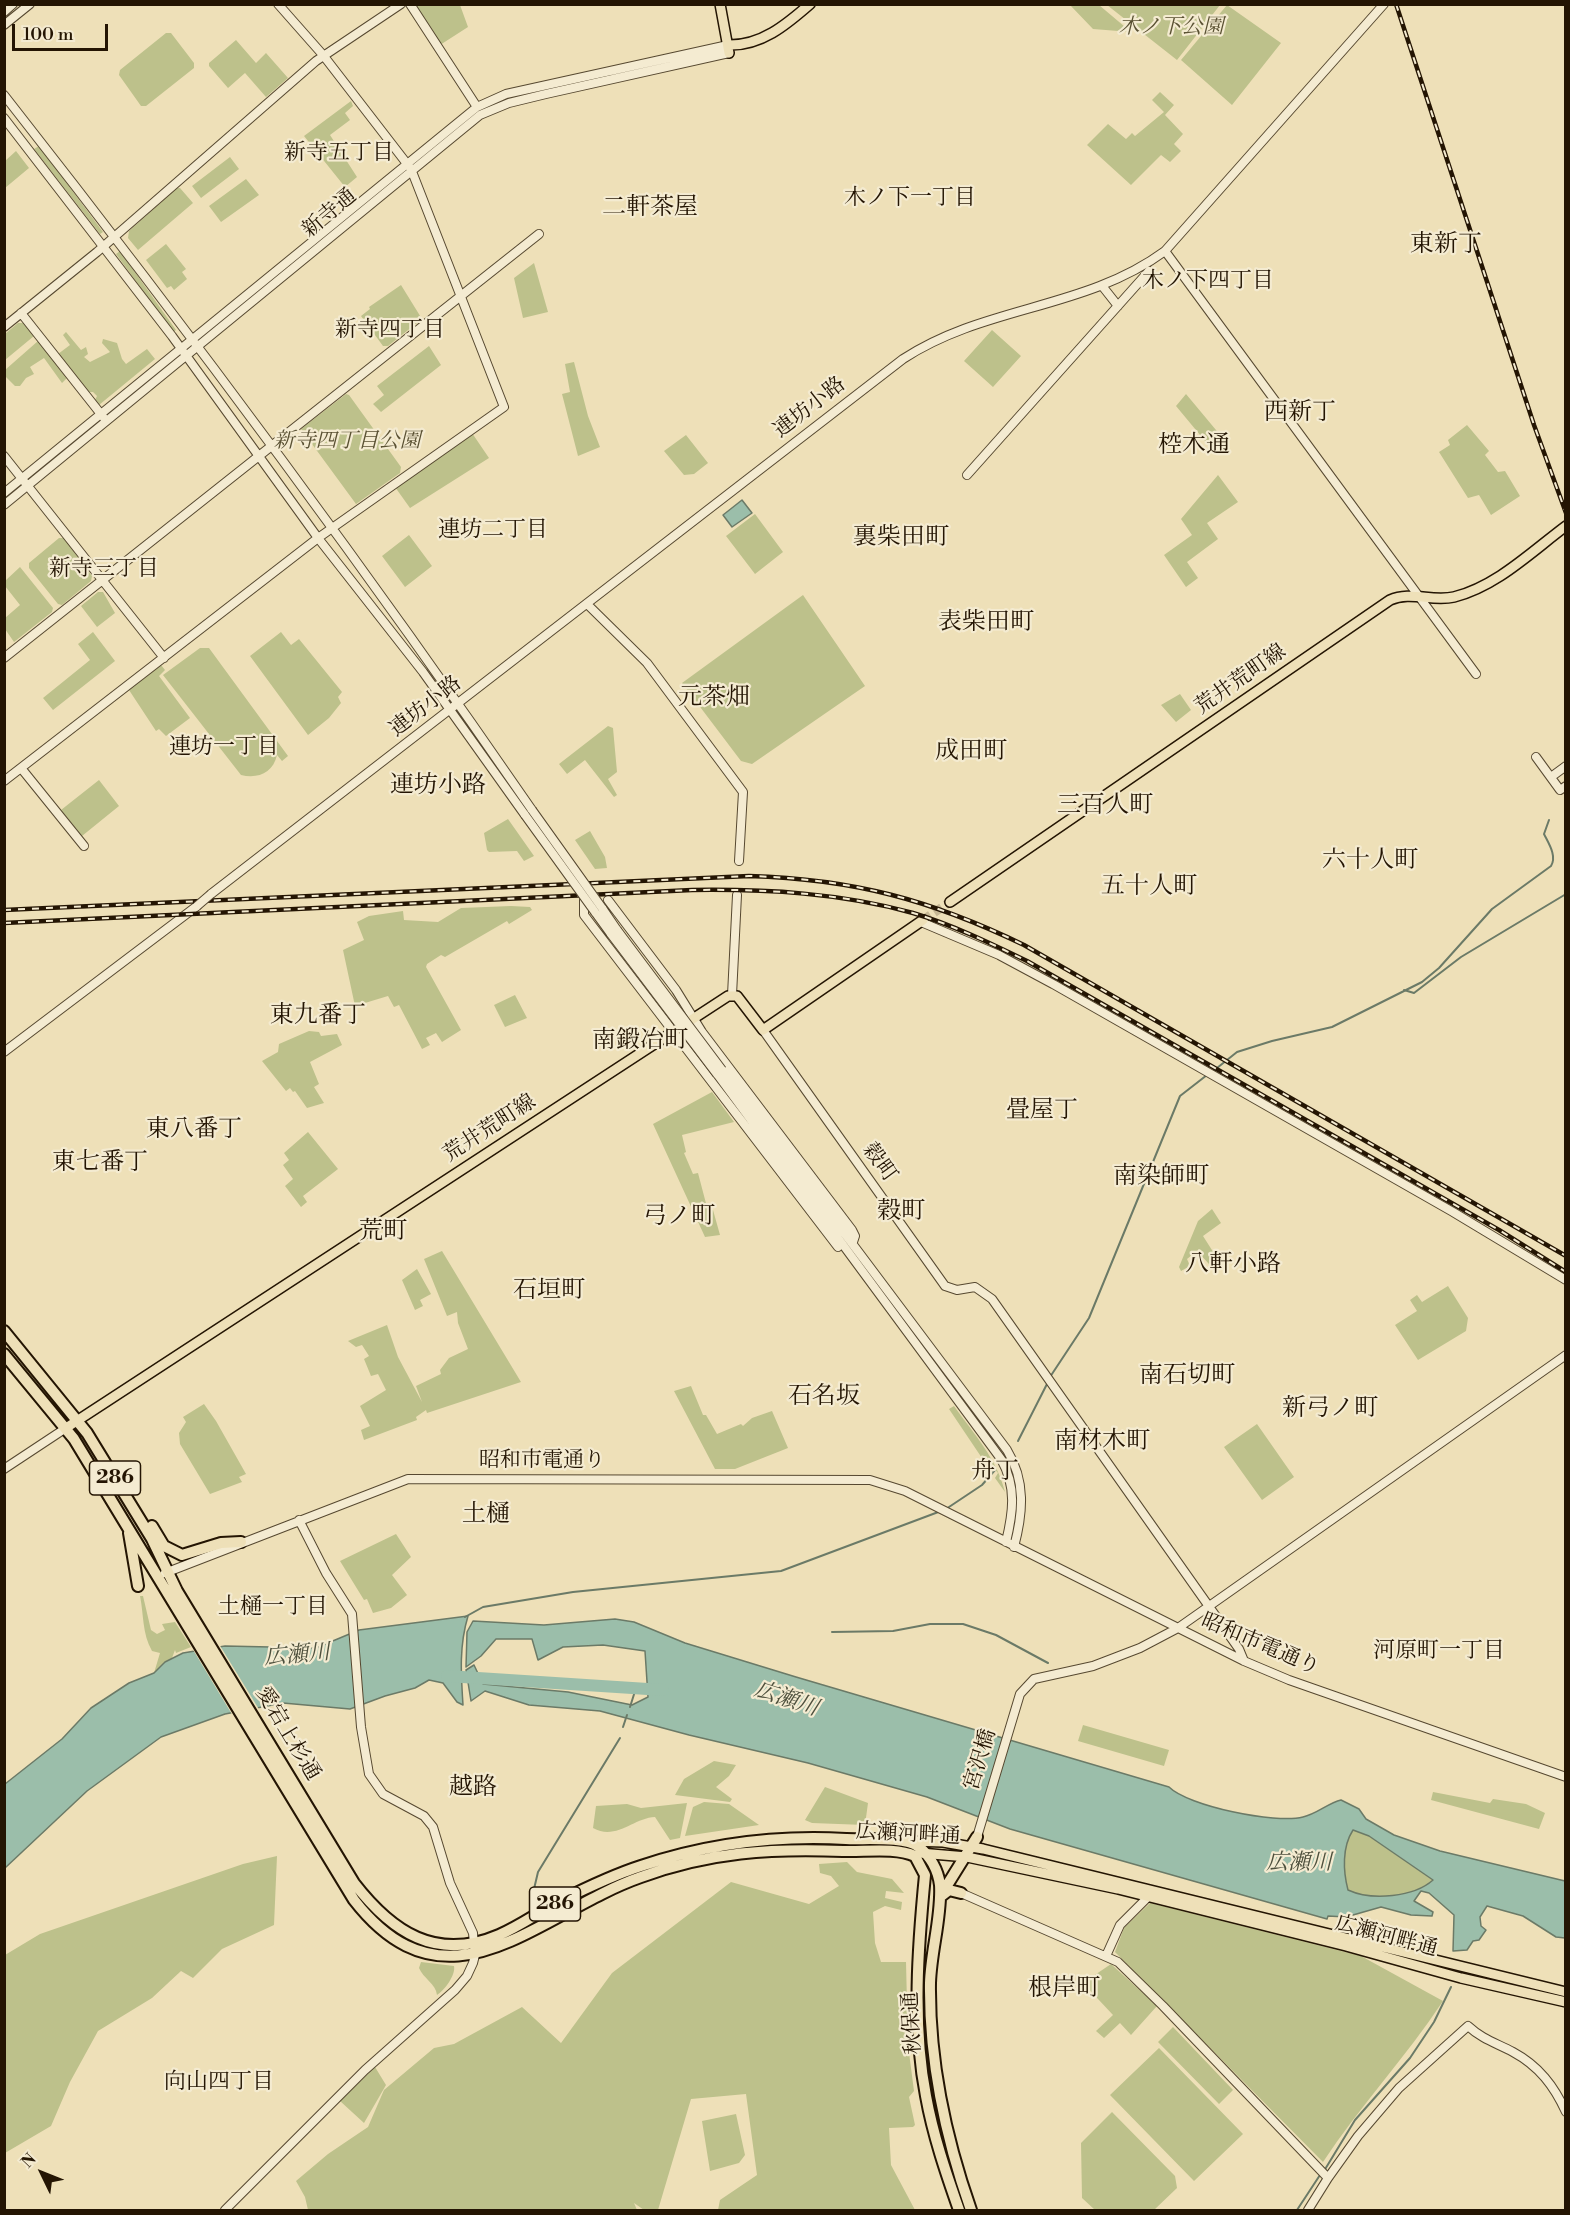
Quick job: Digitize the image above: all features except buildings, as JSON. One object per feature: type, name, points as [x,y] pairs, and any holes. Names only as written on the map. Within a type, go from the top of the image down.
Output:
[{"type":"highway","name":"愛宕上杉通","points":[[4,1331],[87,1434],[147,1531],[162,1575]]},
{"type":"highway","name":"愛宕上杉通","points":[[6,1354],[66,1428],[128,1528],[162,1575],[315,1828]]},
{"type":"highway","points":[[87,1434],[91,1435],[106,1454],[168,1550],[177,1555],[190,1555],[221,1543],[241,1542]]},
{"type":"highway","points":[[128,1528],[138,1586]]},
{"type":"highway","name":"広瀬河畔通","points":[[315,1828],[354,1883],[386,1920],[399,1929],[427,1941],[451,1945],[475,1943],[500,1934],[618,1874],[696,1850],[768,1839],[828,1838],[909,1841]]},
{"type":"highway","name":"広瀬河畔通","points":[[315,1828],[354,1900],[384,1932],[418,1950],[454,1956],[475,1955],[507,1944],[616,1886],[708,1858],[799,1848],[910,1854]]},
{"type":"highway","name":"秋保通","points":[[909,1841],[925,1852],[938,1875],[940,1898],[931,1960],[931,2031],[943,2121],[971,2211]]},
{"type":"highway","points":[[940,1898],[974,1844]]},
{"type":"highway","name":"秋保通","points":[[910,1854],[919,1861],[925,1875],[918,2006],[925,2094],[944,2168],[959,2211]]},
{"type":"highway","points":[[940,1898],[949,1890],[961,1893]]},
{"type":"main road","points":[[720,4],[731,48],[774,33],[810,4]]},
{"type":"main road","name":"荒井荒町線","points":[[950,902],[1390,600],[1398,597],[1447,598],[1482,586],[1498,577],[1566,526]]},
{"type":"main road","points":[[732,995],[737,996],[763,1030],[922,921]]},
{"type":"main road","name":"荒井荒町線","points":[[66,1428],[694,1017],[732,995]]},
{"type":"main road","name":"広瀬河畔通","points":[[909,1841],[974,1844],[1566,1992]]},
{"type":"main road","name":"広瀬河畔通","points":[[910,1854],[974,1844],[1148,1897],[1346,1946],[1461,1978],[1566,2002]]},
{"type":"street","points":[[4,12],[13,4]]},
{"type":"street","points":[[4,25],[30,4]]},
{"type":"street","points":[[4,781],[332,527],[504,407],[409,166],[323,55],[278,4]]},
{"type":"street","points":[[4,327],[114,237],[323,55],[401,4]]},
{"type":"street","points":[[410,4],[477,107]]},
{"type":"street","name":"連坊小路","points":[[4,1052],[451,711],[915,351],[974,323],[1067,299],[1103,287],[1128,275],[1165,251],[1384,4]]},
{"type":"street","name":"新寺通","points":[[4,505],[186,356],[195,343],[477,107],[506,94],[731,48]]},
{"type":"street","name":"新寺通","points":[[409,166],[480,115],[497,107],[731,48]]},
{"type":"street","points":[[4,95],[273,445],[459,704],[528,812]]},
{"type":"street","points":[[4,118],[104,245],[318,538],[528,812],[1005,1467],[1011,1486],[1013,1506],[1006,1542]]},
{"type":"street","points":[[4,658],[539,234]]},
{"type":"street","points":[[1165,251],[1476,674]]},
{"type":"street","points":[[967,475],[1149,272]]},
{"type":"street","points":[[1103,287],[1118,306]]},
{"type":"street","points":[[21,313],[107,422]]},
{"type":"street","name":"新寺通","points":[[4,493],[181,348],[195,343]]},
{"type":"street","points":[[4,456],[164,658]]},
{"type":"street","points":[[587,604],[647,663],[742,792],[739,861]]},
{"type":"street","points":[[1536,757],[1551,777],[1563,788]]},
{"type":"street","points":[[1551,777],[1566,766]]},
{"type":"street","points":[[21,768],[84,846]]},
{"type":"street","points":[[732,995],[737,895]]},
{"type":"street","points":[[584,900],[584,915],[684,1044],[821,1229],[857,1264]]},
{"type":"street","points":[[608,900],[694,1017],[702,1032],[852,1230],[855,1236],[853,1242]]},
{"type":"street","points":[[922,921],[1032,972],[1566,1280]]},
{"type":"street","name":"穀町","points":[[763,1030],[945,1286],[957,1290],[975,1287],[986,1293],[1239,1649],[1244,1661]]},
{"type":"street","points":[[684,1044],[702,1032]]},
{"type":"street","points":[[719,1072],[853,1242],[1013,1460],[1021,1499],[1014,1547]]},
{"type":"street","points":[[1178,1628],[1566,1355]]},
{"type":"street","points":[[4,1469],[66,1428]]},
{"type":"street","name":"昭和市電通り","points":[[162,1575],[397,1482],[413,1479],[851,1479],[884,1483],[1244,1661],[1566,1777]]},
{"type":"street","points":[[225,2211],[365,2070],[455,1990],[467,1976],[475,1955],[475,1943],[450,1883],[433,1827],[424,1816],[383,1794],[372,1780],[365,1762],[354,1626],[349,1607],[326,1573],[299,1520]]},
{"type":"street","name":"宮沢橋","points":[[974,1844],[1020,1694],[1034,1679],[1093,1666],[1140,1648],[1178,1628]]},
{"type":"street","points":[[961,1893],[1118,1962],[1146,1988],[1327,2177]]},
{"type":"street","points":[[1106,1956],[1120,1925],[1148,1897]]},
{"type":"street","points":[[1308,2211],[1327,2177],[1358,2136],[1400,2088],[1468,2026],[1480,2038],[1516,2054],[1540,2072],[1556,2091],[1566,2112]]},
{"type":"green space","points":[[415,5],[460,5],[468,27],[440,45]]},
{"type":"green space","points":[[1070,5],[1099,5],[1131,32],[1093,29]]},
{"type":"green space","name":"木ノ下公園","points":[[1107,5],[1220,5],[1177,60]]},
{"type":"green space","points":[[1227,5],[1281,43],[1232,105],[1181,60]]},
{"type":"green space","points":[[166,33],[171,33],[194,63],[194,68],[146,106],[141,106],[119,75],[120,70]]},
{"type":"green space","points":[[236,40],[256,63],[266,53],[288,78],[266,97],[245,73],[228,88],[209,66],[209,63]]},
{"type":"green space","points":[[1160,92],[1174,105],[1165,115],[1183,134],[1174,144],[1181,151],[1170,162],[1161,155],[1131,185],[1087,145],[1108,124],[1126,139],[1132,133],[1135,136],[1164,112],[1152,100]]},
{"type":"green space","points":[[351,101],[353,106],[345,113],[350,120],[330,135],[357,177],[345,187],[304,136]]},
{"type":"green space","points":[[39,146],[103,232],[100,234],[34,149]]},
{"type":"green space","points":[[16,151],[29,168],[5,188],[5,161]]},
{"type":"green space","points":[[230,157],[239,169],[201,198],[192,186]]},
{"type":"green space","points":[[246,179],[259,195],[221,222],[209,206]]},
{"type":"green space","points":[[177,188],[180,188],[193,203],[138,250],[128,238],[129,231]]},
{"type":"green space","points":[[166,244],[186,269],[182,272],[187,279],[174,290],[171,286],[167,288],[146,260]]},
{"type":"green space","points":[[120,251],[176,330],[173,332],[116,254]]},
{"type":"green space","points":[[534,263],[548,312],[523,318],[514,278]]},
{"type":"green space","points":[[401,285],[422,319],[388,346],[383,346],[361,316],[370,309],[369,307]]},
{"type":"green space","points":[[18,323],[24,323],[34,336],[5,360],[5,334]]},
{"type":"green space","points":[[992,330],[1021,356],[993,387],[964,361]]},
{"type":"green space","points":[[66,332],[81,350],[86,347],[88,354],[84,357],[90,362],[110,352],[102,343],[103,339],[117,343],[126,364],[147,349],[155,359],[99,405],[95,400],[97,396],[93,392],[88,392],[58,354],[70,345],[63,335]]},
{"type":"green space","points":[[38,341],[68,377],[62,383],[44,358],[30,367],[34,374],[26,378],[20,386],[15,386],[5,376],[5,370]]},
{"type":"green space","points":[[429,346],[441,365],[381,412],[373,404],[384,395],[377,386]]},
{"type":"green space","points":[[574,362],[588,416],[600,447],[578,456],[562,394],[570,392],[565,364]]},
{"type":"green space","name":"新寺四丁目公園","points":[[346,394],[401,467],[400,473],[356,504],[301,429]]},
{"type":"green space","points":[[1186,394],[1226,442],[1215,453],[1176,406]]},
{"type":"green space","points":[[1467,425],[1489,451],[1485,455],[1498,472],[1505,471],[1520,496],[1491,515],[1479,495],[1468,498],[1439,452],[1450,445],[1448,440]]},
{"type":"green space","points":[[472,433],[489,458],[410,508],[395,487]]},
{"type":"green space","points":[[686,435],[708,463],[694,474],[684,475],[664,451]]},
{"type":"green space","points":[[1218,475],[1238,502],[1207,523],[1218,539],[1187,562],[1198,578],[1186,587],[1164,555],[1192,535],[1181,519]]},
{"type":"green space","points":[[755,514],[783,552],[755,574],[726,536]]},
{"type":"green space","points":[[409,535],[432,566],[405,587],[382,556]]},
{"type":"green space","points":[[59,538],[64,538],[92,576],[91,581],[62,605],[58,604],[29,568],[29,563]]},
{"type":"green space","points":[[20,567],[53,608],[52,612],[14,642],[5,629],[5,618],[20,605],[5,586],[5,581]]},
{"type":"green space","points":[[98,592],[103,592],[115,613],[97,627],[81,606]]},
{"type":"green space","points":[[803,595],[865,686],[752,764],[741,761],[682,683]]},
{"type":"green space","points":[[93,632],[115,661],[53,710],[43,698],[90,660],[78,644]]},
{"type":"green space","points":[[281,632],[291,645],[299,639],[342,692],[338,697],[341,703],[329,718],[308,735],[250,656]]},
{"type":"green space","points":[[200,648],[209,648],[288,756],[282,761],[277,755],[272,766],[264,773],[253,776],[241,775],[163,675]]},
{"type":"green space","points":[[161,665],[165,670],[159,676],[190,718],[166,736],[159,729],[156,731],[129,690]]},
{"type":"green space","points":[[1180,694],[1191,710],[1176,722],[1161,705]]},
{"type":"green space","points":[[608,726],[613,728],[617,772],[608,779],[617,795],[614,797],[585,760],[567,774],[559,764]]},
{"type":"green space","points":[[99,780],[119,806],[82,836],[61,810]]},
{"type":"green space","points":[[508,819],[534,856],[524,861],[517,851],[489,852],[487,850],[484,833]]},
{"type":"green space","points":[[590,831],[605,857],[607,868],[595,869],[575,840]]},
{"type":"green space","points":[[530,907],[532,910],[509,924],[507,921],[445,957],[441,955],[427,964],[426,967],[461,1030],[442,1042],[436,1033],[426,1038],[430,1045],[422,1049],[399,1005],[394,1007],[388,996],[355,1006],[343,950],[364,940],[357,922],[369,916],[403,911],[404,920],[438,922],[461,908]]},
{"type":"green space","points":[[515,995],[527,1018],[505,1027],[494,1005]]},
{"type":"green space","points":[[309,1031],[319,1032],[321,1036],[337,1034],[342,1045],[310,1062],[319,1084],[314,1087],[324,1103],[307,1108],[295,1091],[293,1092],[290,1088],[286,1091],[262,1061],[278,1052],[279,1044]]},
{"type":"green space","points":[[712,1092],[734,1122],[682,1135],[686,1152],[684,1153],[693,1174],[698,1173],[708,1211],[713,1210],[720,1235],[705,1237],[653,1124]]},
{"type":"green space","points":[[308,1132],[338,1169],[303,1196],[307,1202],[301,1207],[285,1186],[293,1179],[283,1165],[289,1160],[284,1153]]},
{"type":"green space","points":[[1212,1209],[1221,1223],[1203,1236],[1217,1258],[1209,1264],[1197,1251],[1187,1259],[1190,1266],[1181,1271],[1179,1267],[1198,1221]]},
{"type":"green space","points":[[442,1251],[521,1382],[427,1413],[426,1410],[416,1417],[417,1420],[364,1440],[361,1430],[370,1426],[360,1406],[386,1390],[378,1374],[371,1376],[364,1359],[369,1356],[362,1345],[356,1347],[348,1341],[387,1325],[398,1357],[422,1402],[416,1386],[441,1374],[440,1370],[449,1358],[468,1349],[458,1323],[457,1312],[447,1316],[424,1259]]},
{"type":"green space","points":[[417,1269],[431,1294],[420,1300],[423,1306],[415,1310],[402,1280]]},
{"type":"green space","points":[[1448,1286],[1468,1318],[1466,1331],[1418,1360],[1395,1325],[1417,1311],[1410,1300],[1417,1295],[1422,1302]]},
{"type":"green space","points":[[691,1386],[703,1415],[706,1415],[717,1434],[741,1424],[743,1426],[752,1418],[772,1411],[788,1448],[735,1469],[715,1469],[674,1391]]},
{"type":"green space","points":[[204,1404],[246,1474],[239,1477],[242,1482],[210,1494],[180,1444],[179,1433],[186,1422],[183,1417]]},
{"type":"green space","points":[[954,1406],[991,1458],[998,1473],[993,1467],[990,1470],[949,1409]]},
{"type":"green space","points":[[1257,1424],[1294,1477],[1262,1500],[1224,1447]]},
{"type":"green space","points":[[998,1473],[1005,1492],[995,1478]]},
{"type":"green space","points":[[396,1534],[411,1557],[392,1575],[407,1595],[391,1608],[373,1613],[367,1599],[364,1600],[340,1561]]},
{"type":"green space","points":[[140,1596],[143,1596],[151,1630],[157,1634],[165,1630],[162,1624],[175,1622],[191,1647],[176,1653],[175,1650],[172,1658],[154,1673],[160,1653],[152,1651],[149,1644]]},
{"type":"green space","points":[[1083,1725],[1169,1750],[1164,1766],[1078,1741]]},
{"type":"green space","points":[[714,1761],[736,1765],[729,1776],[716,1787],[732,1799],[730,1802],[675,1795],[684,1779]]},
{"type":"green space","points":[[825,1787],[868,1803],[865,1825],[812,1823],[805,1820]]},
{"type":"green space","points":[[1433,1792],[1490,1803],[1493,1799],[1526,1804],[1545,1813],[1539,1829],[1431,1800]]},
{"type":"green space","points":[[704,1802],[729,1804],[759,1825],[685,1836],[693,1807]]},
{"type":"green space","points":[[687,1803],[680,1838],[670,1840],[655,1817],[609,1832],[593,1828],[596,1806],[627,1804],[641,1808]]},
{"type":"green space","points":[[1353,1830],[1369,1836],[1433,1880],[1415,1890],[1392,1896],[1369,1896],[1348,1890],[1344,1859]]},
{"type":"green space","points":[[277,1856],[274,1925],[222,1949],[193,1978],[181,1971],[152,1998],[98,2031],[70,2082],[51,2126],[5,2153],[5,1955],[40,1934],[243,1864]]},
{"type":"green space","points":[[847,1862],[857,1872],[892,1879],[904,1893],[886,1891],[885,1898],[902,1902],[901,1910],[885,1906],[873,1912],[875,1943],[881,1962],[906,1962],[908,2045],[914,2091],[909,2097],[915,2125],[889,2128],[891,2165],[915,2210],[718,2210],[720,2200],[757,2175],[746,2094],[691,2099],[658,2210],[644,2210],[634,2203],[637,2210],[308,2210],[305,2197],[296,2181],[328,2154],[368,2127],[384,2090],[434,2048],[454,2044],[522,2007],[561,2043],[612,1973],[731,1882],[809,1904],[839,1886],[831,1876],[820,1873],[819,1864]]},
{"type":"green space","points":[[1150,1903],[1361,1956],[1443,2001],[1323,2162],[1115,1952],[1124,1928]]},
{"type":"green space","points":[[421,1962],[454,1966],[449,1982],[437,1995],[419,1968]]},
{"type":"green space","points":[[1111,1964],[1157,2006],[1131,2035],[1120,2023],[1104,2038],[1096,2031],[1113,2015],[1083,1983]]},
{"type":"green space","points":[[1173,2027],[1233,2090],[1219,2104],[1158,2042]]},
{"type":"green space","points":[[1159,2048],[1243,2134],[1194,2181],[1110,2095]]},
{"type":"green space","points":[[375,2067],[386,2085],[364,2123],[340,2101]]},
{"type":"green space","points":[[1112,2112],[1175,2176],[1177,2188],[1154,2210],[1095,2210],[1082,2198],[1081,2143]]},
{"type":"green space","points":[[736,2114],[745,2155],[739,2163],[710,2171],[702,2121]]},
{"type":"water","points":[[742,500],[752,513],[732,527],[723,515]]},
{"type":"water","name":"広瀬川","points":[[468,1616],[462,1649],[463,1705],[457,1702],[443,1683],[429,1680],[415,1688],[350,1709],[283,1703],[225,1714],[161,1737],[87,1791],[5,1868],[5,1784],[62,1739],[91,1708],[129,1683],[154,1673],[165,1662],[183,1653],[225,1646],[316,1648],[359,1630]]},
{"type":"water","name":"広瀬川","points":[[615,1619],[634,1622],[685,1643],[1169,1787],[1194,1801],[1233,1812],[1273,1818],[1303,1817],[1341,1800],[1359,1809],[1366,1819],[1394,1835],[1440,1851],[1565,1881],[1565,1938],[1556,1937],[1523,1916],[1487,1906],[1480,1917],[1481,1926],[1486,1930],[1479,1940],[1473,1941],[1467,1950],[1453,1951],[1454,1915],[1429,1893],[1421,1891],[1414,1901],[1433,1912],[1432,1916],[1411,1915],[1381,1907],[1346,1917],[1328,1916],[1327,1919],[1010,1829],[927,1797],[808,1763],[600,1711],[529,1705],[485,1691],[471,1701],[466,1670],[474,1665],[483,1684],[568,1692],[632,1705],[648,1697],[645,1651],[603,1645],[563,1647],[538,1660],[532,1639],[496,1639],[481,1656],[466,1667],[467,1632],[473,1621],[544,1625]],"holes":[[[1353,1830],[1369,1836],[1433,1880],[1425,1886],[1404,1894],[1380,1896],[1348,1890],[1344,1859],[1349,1837]]]},
{"type":"pier","points":[[219,1644],[260,1711],[233,1716],[192,1648]]},
{"type":"waterway","points":[[1212,1072],[1237,1052],[1332,1027],[1422,982],[1439,968],[1492,909],[1551,866],[1553,854],[1544,834],[1549,820]]},
{"type":"waterway","points":[[1404,990],[1414,993],[1461,957],[1566,894]]},
{"type":"waterway","points":[[1050,1377],[1089,1318],[1180,1096],[1207,1075]]},
{"type":"waterway","points":[[1018,1441],[1048,1382]]},
{"type":"waterway","points":[[946,1509],[982,1485],[995,1470]]},
{"type":"waterway","points":[[465,1617],[483,1607],[573,1592],[781,1571],[941,1511]]},
{"type":"waterway","points":[[832,1632],[893,1631],[930,1624],[963,1624],[996,1635],[1048,1663]]},
{"type":"waterway","name":"広瀬川","points":[[447,1676],[663,1690]]},
{"type":"waterway","points":[[630,1707],[636,1688]]},
{"type":"waterway","points":[[623,1727],[627,1715]]},
{"type":"waterway","points":[[534,1889],[538,1872],[620,1738]]},
{"type":"waterway","points":[[1324,2171],[1355,2120],[1410,2058],[1434,2022],[1451,1987]]},
{"type":"waterway","points":[[1297,2210],[1320,2175]]},
{"type":"tunnel","points":[[923,920],[950,902]]},
{"type":"railway","points":[[1396,4],[1534,425],[1566,513]]},
{"type":"railway","points":[[4,910],[749,876],[787,878],[858,887],[924,904],[990,929],[1024,945],[1566,1256]]},
{"type":"railway","points":[[4,923],[692,890],[748,890],[804,894],[886,906],[942,923],[1027,961],[1499,1230],[1566,1272]]},
{"type":"district","name":"新寺五丁目","points":[[339,154]]},
{"type":"district","name":"木ノ下一丁目","points":[[910,199]]},
{"type":"district","name":"二軒茶屋","points":[[650,208]]},
{"type":"district","name":"東新丁","points":[[1446,245]]},
{"type":"district","name":"木ノ下四丁目","points":[[1208,282]]},
{"type":"district","name":"新寺四丁目","points":[[390,331]]},
{"type":"district","name":"西新丁","points":[[1300,413]]},
{"type":"district","name":"椌木通","points":[[1194,446]]},
{"type":"district","name":"連坊二丁目","points":[[493,531]]},
{"type":"district","name":"裏柴田町","points":[[901,538]]},
{"type":"district","name":"新寺三丁目","points":[[104,570]]},
{"type":"district","name":"表柴田町","points":[[986,623]]},
{"type":"district","name":"元茶畑","points":[[714,698]]},
{"type":"district","name":"連坊一丁目","points":[[224,748]]},
{"type":"district","name":"成田町","points":[[971,752]]},
{"type":"district","name":"連坊小路","points":[[438,786]]},
{"type":"district","name":"三百人町","points":[[1105,806]]},
{"type":"district","name":"六十人町","points":[[1370,861]]},
{"type":"district","name":"五十人町","points":[[1149,887]]},
{"type":"district","name":"東九番丁","points":[[318,1016]]},
{"type":"district","name":"南鍛冶町","points":[[640,1041]]},
{"type":"district","name":"畳屋丁","points":[[1042,1111]]},
{"type":"district","name":"東八番丁","points":[[194,1130]]},
{"type":"district","name":"東七番丁","points":[[100,1163]]},
{"type":"district","name":"南染師町","points":[[1161,1177]]},
{"type":"district","name":"穀町","points":[[901,1212]]},
{"type":"district","name":"弓ノ町","points":[[679,1217]]},
{"type":"district","name":"荒町","points":[[383,1232]]},
{"type":"district","name":"八軒小路","points":[[1233,1265]]},
{"type":"district","name":"石垣町","points":[[549,1291]]},
{"type":"district","name":"南石切町","points":[[1187,1376]]},
{"type":"district","name":"石名坂","points":[[824,1397]]},
{"type":"district","name":"新弓ノ町","points":[[1330,1409]]},
{"type":"district","name":"南材木町","points":[[1102,1442]]},
{"type":"district","name":"舟丁","points":[[995,1472]]},
{"type":"district","name":"土樋","points":[[486,1515]]},
{"type":"district","name":"土樋一丁目","points":[[273,1608]]},
{"type":"district","name":"河原町一丁目","points":[[1439,1652]]},
{"type":"district","name":"越路","points":[[473,1788]]},
{"type":"district","name":"根岸町","points":[[1064,1989]]},
{"type":"district","name":"向山四丁目","points":[[219,2083]]}]
